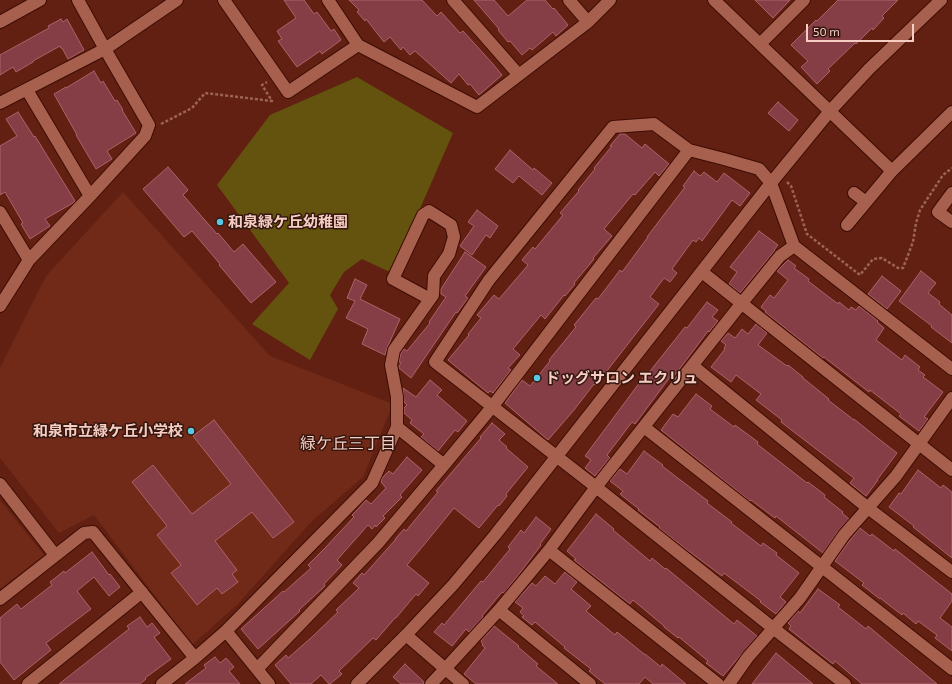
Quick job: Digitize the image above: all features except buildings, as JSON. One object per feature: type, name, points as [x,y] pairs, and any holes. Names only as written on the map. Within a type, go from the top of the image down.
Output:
[{"type":"street","points":[[0,22],[40,0]]},
{"type":"street","points":[[0,306],[29,260],[145,136],[149,125],[78,0]]},
{"type":"street","points":[[0,103],[105,49],[177,0]]},
{"type":"street","points":[[224,0],[288,92],[358,45]]},
{"type":"street","points":[[328,0],[358,45],[477,107],[518,74],[588,22],[610,0]]},
{"type":"street","points":[[452,0],[518,74]]},
{"type":"street","points":[[569,0],[588,22]]},
{"type":"street","points":[[714,0],[892,171]]},
{"type":"street","points":[[760,44],[804,0]]},
{"type":"street","points":[[357,684],[453,585],[495,535],[771,183],[830,111],[869,69],[941,0]]},
{"type":"street","points":[[27,90],[90,196]]},
{"type":"street","points":[[847,225],[892,171],[952,112]]},
{"type":"street","points":[[845,684],[435,362],[489,280],[613,127],[654,124],[689,150],[759,169],[771,183],[794,246],[952,369]]},
{"type":"street","points":[[257,669],[378,543],[444,465],[492,406],[689,150]]},
{"type":"street","points":[[854,193],[866,202]]},
{"type":"street","points":[[952,193],[938,212],[952,222]]},
{"type":"street","points":[[162,684],[195,658],[226,630],[372,483],[397,427],[397,397],[391,365],[394,350],[433,295],[434,276],[449,254],[454,237],[451,224],[429,211],[423,215],[393,279],[430,299]]},
{"type":"street","points":[[0,212],[29,260]]},
{"type":"street","points":[[431,684],[499,610],[549,550],[596,487],[741,304],[780,256],[794,246]]},
{"type":"street","points":[[702,272],[952,470]]},
{"type":"street","points":[[693,366],[868,508],[952,572]]},
{"type":"street","points":[[729,684],[748,657],[800,598],[844,535],[896,476],[939,414],[952,398]]},
{"type":"street","points":[[397,427],[444,465]]},
{"type":"street","points":[[644,427],[952,669]]},
{"type":"street","points":[[0,484],[55,555]]},
{"type":"street","points":[[0,599],[84,533],[94,532],[195,658]]},
{"type":"street","points":[[549,550],[718,684]]},
{"type":"street","points":[[28,684],[142,592]]},
{"type":"street","points":[[499,610],[590,684]]},
{"type":"street","points":[[226,630],[269,684]]},
{"type":"street","points":[[406,635],[463,684]]},
{"type":"path","points":[[149,125],[160,125],[192,108],[205,93],[272,101],[262,85],[268,81],[272,87]]},
{"type":"path","points":[[786,182],[790,186],[807,234],[860,275],[873,259],[882,258],[898,268],[903,268],[913,242],[920,210],[943,175],[952,168]]},
{"type":"shaded area","points":[[357,77],[453,133],[392,273],[362,259],[344,272],[330,295],[338,309],[310,360],[252,324],[289,283],[217,185],[270,115]]},
{"type":"shaded area","name":"和泉市立緑ケ丘小学校","points":[[123,192],[270,356],[393,404],[363,477],[312,521],[238,604],[192,645],[94,515],[59,533],[0,458],[0,368],[46,276]]},
{"type":"shaded area","points":[[0,500],[44,555],[0,589]]},
{"type":"place","name":"和泉緑ケ丘幼稚園","points":[[220,222]]},
{"type":"place","name":"ドッグサロン エクリュ","points":[[537,378]]},
{"type":"place","name":"和泉市立緑ケ丘小学校","points":[[191,431]]},
{"type":"district","name":"緑ケ丘三丁目","points":[[348,444]]}]
